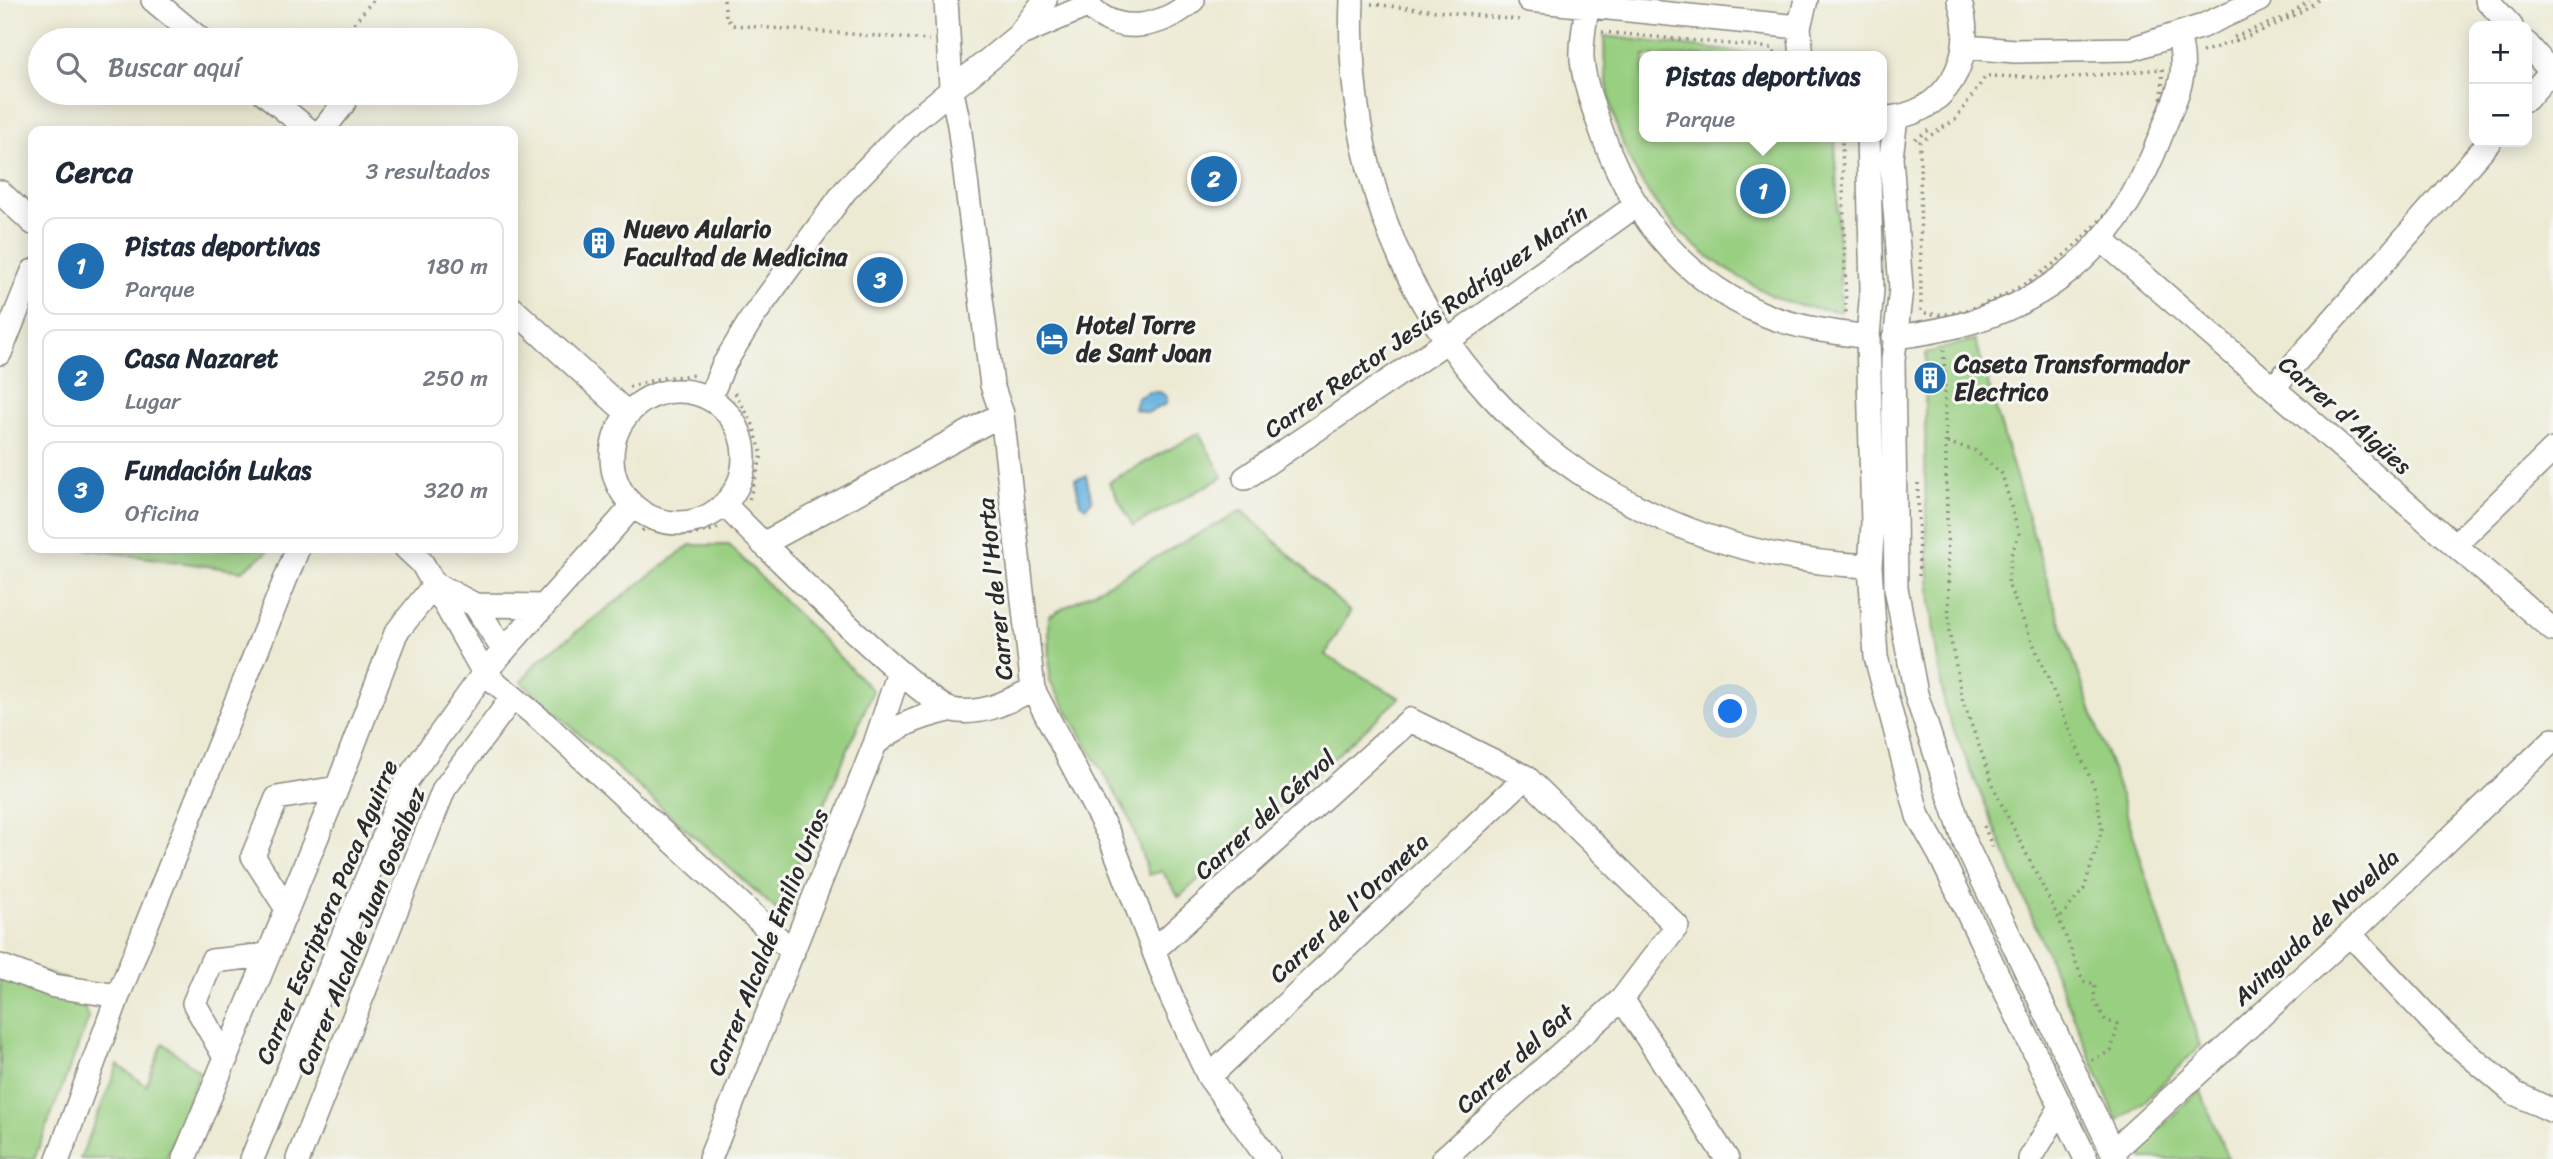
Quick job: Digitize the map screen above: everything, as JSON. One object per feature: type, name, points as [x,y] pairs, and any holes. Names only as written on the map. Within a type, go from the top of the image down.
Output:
[{"type":"street","points":[[153,0],[187,28]]},
{"type":"street","name":"Carrer de l'Horta","points":[[946,0],[951,87],[961,135],[992,385],[1002,414],[1033,689],[1111,836],[1171,996],[1209,1077],[1268,1159]]},
{"type":"street","points":[[1019,34],[1045,0]]},
{"type":"street","points":[[710,398],[723,366],[752,318],[845,191],[911,123],[951,87],[1019,34],[1087,2],[1119,23],[1139,26],[1160,23],[1178,14],[1193,0]]},
{"type":"street","points":[[1352,0],[1356,97],[1370,178],[1398,253],[1446,342],[1487,392],[1535,440],[1638,509],[1731,546],[1820,564],[1870,566]]},
{"type":"street","points":[[1801,51],[1799,27],[1806,0]]},
{"type":"street","points":[[1959,0],[1966,19],[1966,47],[1959,72],[1944,94],[1922,110],[1889,118],[1901,288],[1894,337],[1897,602],[1916,694],[1965,843],[2114,1155]]},
{"type":"street","points":[[1966,47],[2015,51],[2131,49],[2178,34],[2259,0]]},
{"type":"street","points":[[2487,0],[2506,21]]},
{"type":"street","points":[[1529,10],[1587,6],[1799,27]]},
{"type":"street","points":[[1587,6],[1591,46],[1586,84],[1606,145],[1635,206],[1655,233],[1686,265],[1726,296],[1766,315],[1814,329],[1868,337]]},
{"type":"street","points":[[1894,337],[1941,332],[1988,318],[2032,297],[2078,267],[2122,215],[2148,168],[2177,97],[2184,59],[2178,34]]},
{"type":"street","points":[[2532,50],[2552,72],[2532,94]]},
{"type":"street","points":[[279,105],[304,126]]},
{"type":"street","points":[[326,126],[342,105]]},
{"type":"street","points":[[1868,147],[1872,289],[1868,337],[1873,523],[1870,566],[1876,657],[1918,816],[2086,1159]]},
{"type":"street","points":[[2273,388],[2485,147]]},
{"type":"street","points":[[0,192],[28,218]]},
{"type":"street","points":[[0,206],[14,217],[28,221]]},
{"type":"street","name":"Carrer Rector Jesús Rodríguez Marín","points":[[1245,478],[1446,342],[1635,206]]},
{"type":"street","name":"Carrer d'Aigües","points":[[2102,240],[2553,630]]},
{"type":"street","points":[[0,354],[28,284]]},
{"type":"street","points":[[518,314],[627,413]]},
{"type":"street","points":[[673,390],[710,398],[727,411],[740,429],[745,451],[744,470],[738,488],[724,505],[710,515],[691,522],[670,523],[650,517],[633,506],[617,482],[611,453],[615,434],[627,413],[654,394],[673,390]]},
{"type":"street","points":[[755,536],[1002,414]]},
{"type":"street","points":[[2456,544],[2553,450]]},
{"type":"street","points":[[724,505],[899,672],[949,710]]},
{"type":"street","name":"Carrer Escriptora Paca Aguirre","points":[[252,1159],[339,940],[407,780],[484,673],[633,506]]},
{"type":"street","points":[[58,1159],[118,996],[296,553]]},
{"type":"street","points":[[411,553],[422,563],[435,584],[484,673],[793,952]]},
{"type":"street","points":[[435,584],[475,605],[544,606]]},
{"type":"street","points":[[184,1159],[337,788],[396,633],[435,584]]},
{"type":"street","points":[[475,605],[504,651]]},
{"type":"street","name":"Carrer Alcalde Emilio Urios","points":[[709,1159],[793,952],[874,744],[899,672]]},
{"type":"street","points":[[874,744],[895,727],[917,718],[949,710],[978,712],[1003,705],[1033,689]]},
{"type":"street","name":"Carrer Alcalde Juan Gosálbez","points":[[298,1159],[444,789],[513,697]]},
{"type":"street","name":"Carrer del Cérvol","points":[[1155,949],[1410,720],[1526,777]]},
{"type":"street","name":"Avinguda de Novelda","points":[[2114,1155],[2553,740]]},
{"type":"street","name":"Carrer del Gat","points":[[1443,1159],[1622,999],[1677,926],[1526,777]]},
{"type":"street","name":"Carrer de l'Oroneta","points":[[1209,1077],[1526,777]]},
{"type":"street","points":[[287,909],[253,856],[267,821],[277,798],[337,788]]},
{"type":"street","points":[[2350,934],[2443,1033],[2514,1093],[2553,1111]]},
{"type":"street","points":[[226,1059],[194,1003],[212,961],[268,955]]},
{"type":"street","points":[[0,967],[54,986],[118,996]]},
{"type":"street","points":[[1622,999],[1727,1159]]},
{"type":"street","points":[[2030,1159],[2061,1107]]},
{"type":"path","points":[[351,28],[373,0]]},
{"type":"path","points":[[724,0],[726,18],[732,25],[948,41]]},
{"type":"path","points":[[2309,0],[2288,16],[2194,53],[2238,40],[2298,14],[2318,0]]},
{"type":"path","points":[[1351,24],[1362,24],[1366,4],[1529,10]]},
{"type":"path","points":[[1591,46],[1597,28],[1774,46],[1776,51]]},
{"type":"path","points":[[1591,46],[1600,32],[1772,48],[1774,51]]},
{"type":"path","points":[[2081,70],[2163,63]]},
{"type":"path","points":[[1984,68],[1950,116],[1913,140],[1916,317],[1934,323],[1941,332],[1947,443],[1949,631],[1964,702],[1997,795],[2059,919],[2083,981],[2095,984],[2094,1000],[2106,1021],[2118,1024],[2111,1051],[2088,1062]]},
{"type":"path","points":[[2162,69],[2164,95],[2145,152],[2117,198],[2087,236],[2049,269],[2018,289],[1970,311],[1937,316],[1921,312],[1920,142],[1955,120],[1986,76],[2065,78],[2162,69]]},
{"type":"path","points":[[1837,317],[1846,318],[1842,142]]},
{"type":"path","points":[[1849,142],[1849,156],[1868,147]]},
{"type":"path","points":[[613,529],[629,542],[645,527],[680,537],[702,534],[723,525],[755,536],[759,516],[749,502],[762,455],[752,422],[735,394],[741,376],[712,359],[696,376],[661,378],[629,387],[622,379]]},
{"type":"path","points":[[1947,443],[1973,449],[2002,474],[2019,534],[2011,555],[2008,584],[2096,792],[2102,829],[2084,889],[2059,919]]},
{"type":"path","points":[[1918,481],[1919,588]]},
{"type":"path","points":[[1982,821],[1999,861]]},
{"type":"path","points":[[2083,1051],[2091,1070]]},
{"type":"green space","points":[[1604,36],[1729,51],[1639,51],[1639,142],[1835,142],[1841,312],[1805,307],[1774,296],[1709,257],[1681,233],[1658,206],[1638,176],[1623,145],[1612,110]]},
{"type":"green space","points":[[1975,340],[2052,597],[2120,793],[2200,1046],[2145,1101],[2117,1121],[1946,711],[1938,667],[1929,578],[1925,488],[1926,353]]},
{"type":"green space","points":[[1199,433],[1223,477],[1133,526],[1109,482]]},
{"type":"green space","points":[[1242,510],[1350,612],[1325,655],[1400,698],[1179,897],[1162,871],[1149,875],[1129,817],[1050,681],[1049,616]]},
{"type":"green space","points":[[690,545],[729,545],[873,691],[778,911],[521,682],[537,662]]},
{"type":"green space","points":[[114,553],[266,553],[242,571]]},
{"type":"green space","points":[[0,960],[72,981],[89,1018],[34,1159],[0,1159]]},
{"type":"green space","points":[[163,1043],[200,1072],[166,1159],[80,1159],[118,1065],[146,1086]]},
{"type":"green space","points":[[2200,1089],[2228,1159],[2143,1159],[2138,1149]]},
{"type":"water","points":[[1149,392],[1160,392],[1167,397],[1166,404],[1147,413],[1134,409],[1137,398]]},
{"type":"water","points":[[1086,476],[1092,500],[1086,507],[1080,503],[1075,479]]},
{"type":"place","name":"Casa Nazaret","points":[[1214,179]]},
{"type":"place","name":"Pistas deportivas","points":[[1763,191]]},
{"type":"place","name":"Nuevo Aulario Facultad de Medicina","points":[[599,243]]},
{"type":"place","name":"Fundación Lukas","points":[[880,280]]},
{"type":"place","name":"Hotel Torre de Sant Joan","points":[[1052,339]]},
{"type":"place","name":"Caseta Transformador Electrico","points":[[1930,378]]}]
